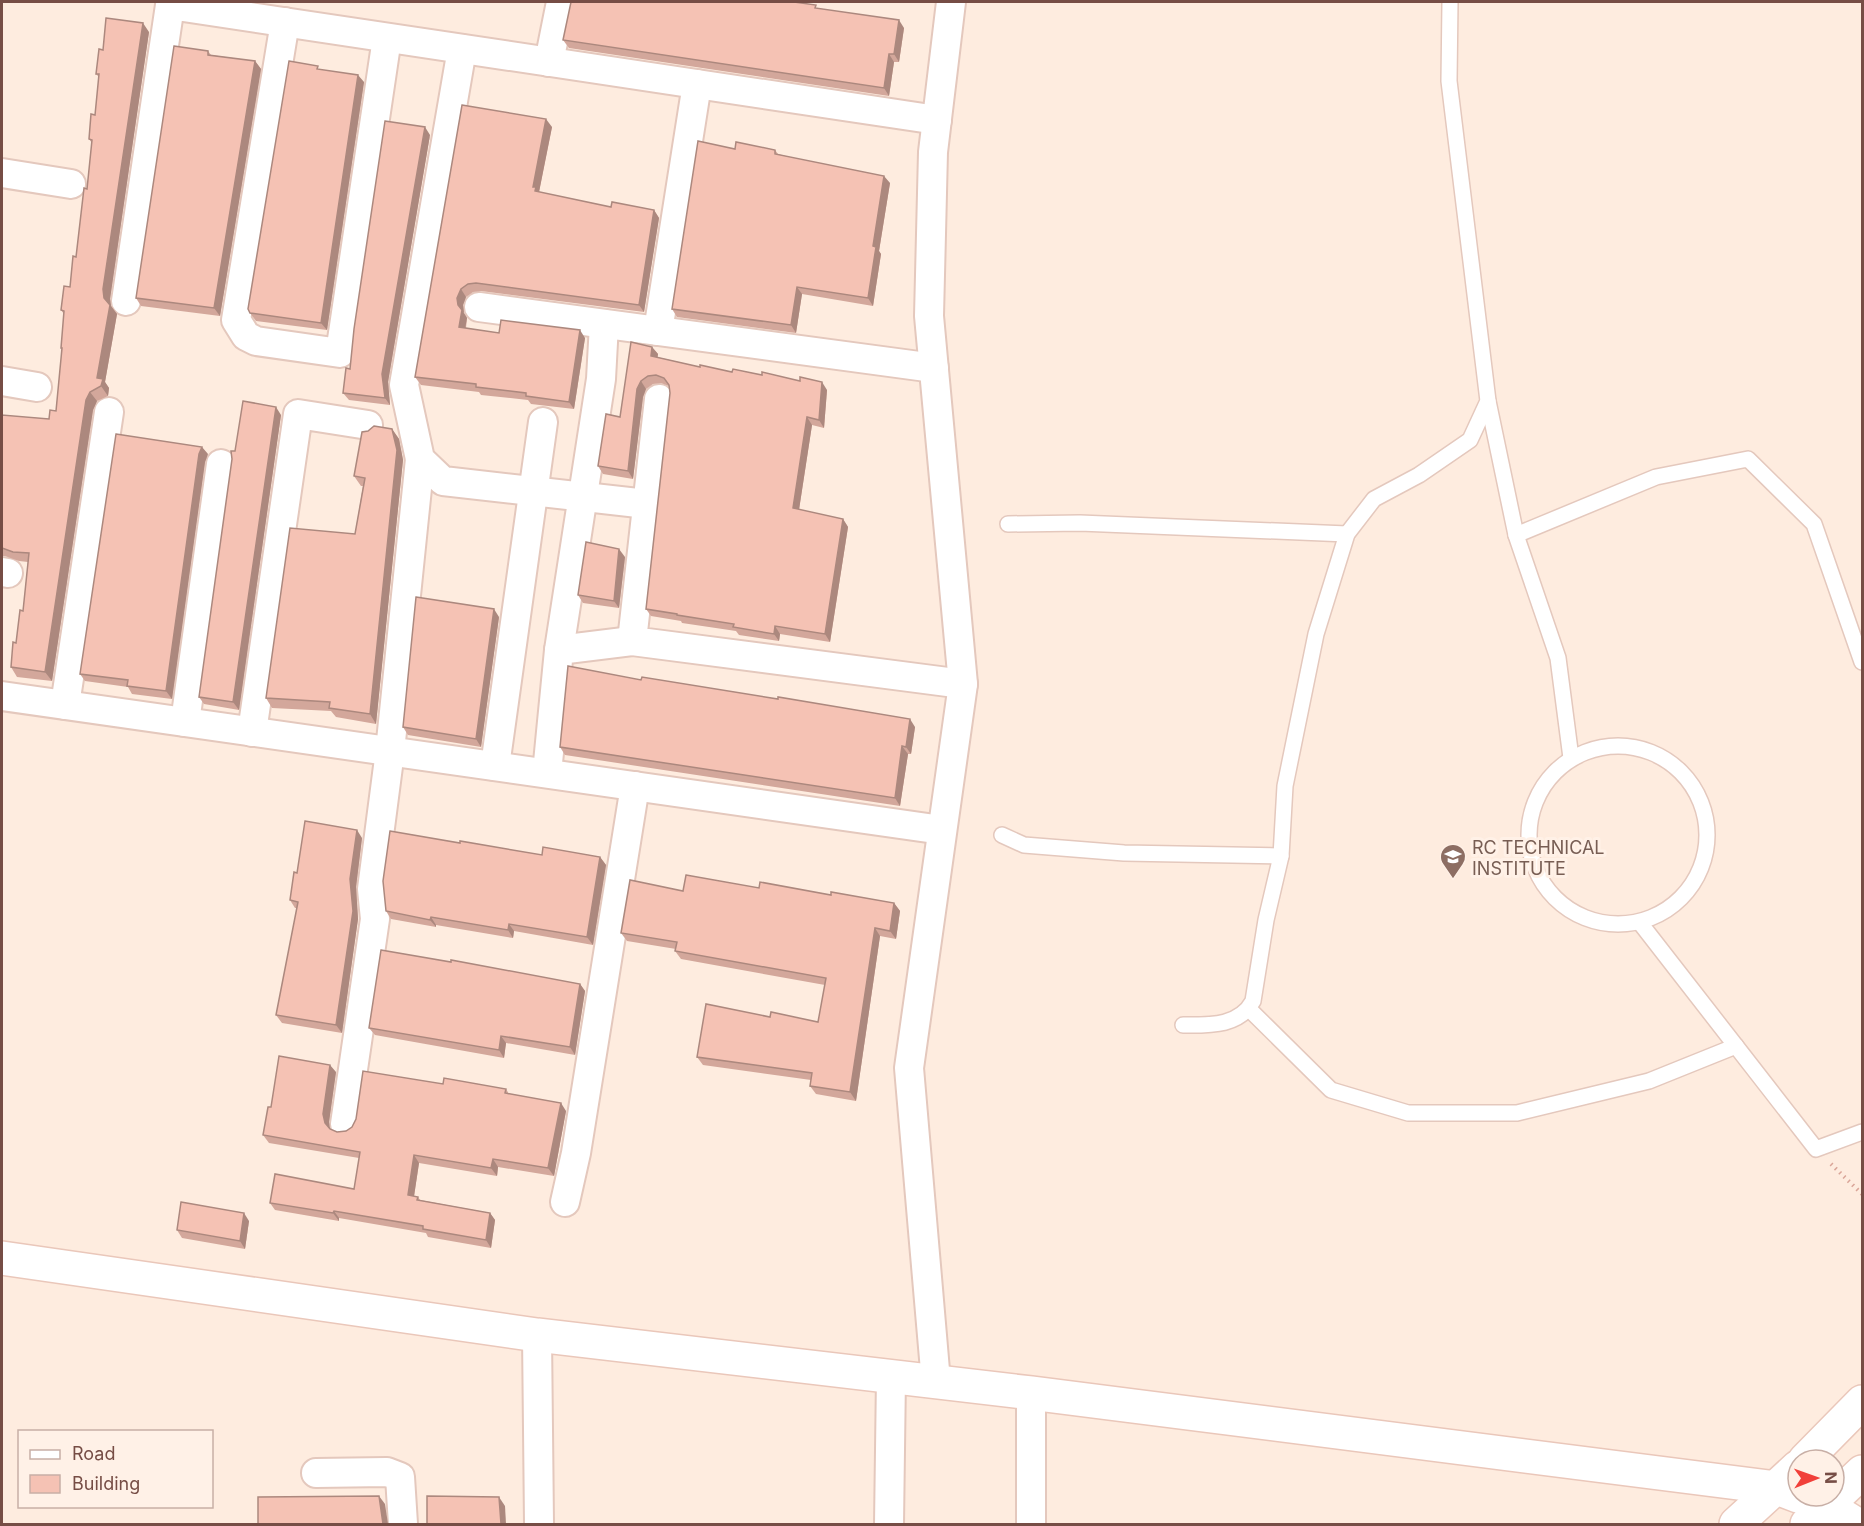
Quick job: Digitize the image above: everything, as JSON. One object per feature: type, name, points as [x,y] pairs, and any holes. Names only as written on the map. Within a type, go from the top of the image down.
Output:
[{"type":"street","points":[[549,62],[561,2]]},
{"type":"street","points":[[936,1382],[909,1068],[963,684],[929,316],[933,152],[951,2]]},
{"type":"street","points":[[126,300],[170,5],[937,120]]},
{"type":"street","points":[[285,22],[236,320],[246,336],[256,341],[326,352],[340,353],[387,38]]},
{"type":"street","points":[[345,1124],[375,920],[372,889],[390,751],[420,459],[404,385],[462,49]]},
{"type":"street","points":[[658,331],[697,84]]},
{"type":"street","points":[[2,173],[71,184]]},
{"type":"street","points":[[479,307],[934,368]]},
{"type":"street","points":[[547,773],[559,650],[601,379],[604,324]]},
{"type":"street","points":[[2,381],[37,387]]},
{"type":"street","points":[[632,641],[659,399]]},
{"type":"street","points":[[65,705],[109,412]]},
{"type":"street","points":[[252,732],[298,414],[368,425]]},
{"type":"street","points":[[495,766],[543,422]]},
{"type":"street","points":[[420,459],[443,481],[647,504]]},
{"type":"street","points":[[184,722],[221,464]]},
{"type":"street","points":[[559,650],[632,641],[963,684]]},
{"type":"street","points":[[2,696],[942,830]]},
{"type":"street","points":[[565,1202],[576,1153],[635,786]]},
{"type":"street","points":[[2,1258],[537,1335],[1031,1392],[1786,1494]]},
{"type":"street","points":[[537,1335],[539,1524]]},
{"type":"street","points":[[889,1524],[891,1377]]},
{"type":"street","points":[[1031,1392],[1031,1524]]},
{"type":"street","points":[[1817,1448],[1863,1402]]},
{"type":"street","points":[[316,1473],[387,1472],[400,1477],[404,1524]]},
{"type":"street","points":[[1846,1479],[1863,1472]]},
{"type":"street","points":[[1736,1524],[1786,1502]]},
{"type":"street","points":[[1825,1508],[1856,1524]]},
{"type":"lane","points":[[1450,2],[1449,81],[1488,401],[1516,535],[1558,658],[1571,758]]},
{"type":"lane","points":[[1183,1025],[1225,1023],[1241,1016],[1249,1009],[1253,1001],[1266,920],[1281,856],[1285,786],[1316,634],[1347,534],[1374,499],[1419,475],[1470,441],[1488,401]]},
{"type":"lane","points":[[1516,535],[1656,477],[1748,459],[1814,524],[1863,662]]},
{"type":"lane","points":[[1008,524],[1080,523],[1347,534]]},
{"type":"lane","points":[[1603,746],[1638,747],[1677,766],[1699,794],[1709,840],[1687,896],[1641,924],[1590,923],[1549,895],[1533,869],[1528,829],[1547,780],[1571,758],[1603,746]]},
{"type":"lane","points":[[1002,836],[1024,845],[1113,852],[1281,856]]},
{"type":"lane","points":[[1641,924],[1816,1149],[1863,1132]]},
{"type":"lane","points":[[1249,1009],[1331,1090],[1408,1113],[1517,1113],[1649,1081],[1736,1046]]},
{"type":"path","points":[[1816,1149],[1863,1194]]},
{"type":"building","points":[[571,2],[794,2],[816,5],[815,8],[899,20],[894,54],[889,54],[884,88],[563,40]]},
{"type":"building","points":[[106,18],[143,23],[103,289],[104,298],[110,305],[97,378],[103,379],[101,386],[90,392],[86,400],[45,672],[11,667],[13,642],[16,643],[20,610],[23,611],[29,553],[13,552],[2,548],[2,415],[49,419],[50,410],[56,411],[62,348],[64,311],[61,310],[64,286],[70,287],[84,188],[87,189],[92,140],[89,139],[91,114],[95,115],[99,74],[96,74],[99,49],[103,50]]},
{"type":"building","points":[[174,46],[208,51],[208,55],[255,61],[214,308],[136,298]]},
{"type":"building","points":[[289,61],[318,66],[317,69],[358,75],[321,323],[250,313],[248,309]]},
{"type":"building","points":[[462,105],[546,119],[533,187],[536,187],[535,191],[611,207],[612,202],[654,210],[639,305],[476,283],[468,284],[461,289],[457,298],[462,310],[459,327],[499,333],[501,320],[580,330],[569,402],[526,396],[526,393],[476,387],[476,384],[415,377]]},
{"type":"building","points":[[385,121],[425,127],[382,374],[385,398],[343,393],[346,368],[350,369]]},
{"type":"building","points":[[698,141],[735,149],[736,142],[775,150],[775,154],[884,176],[873,246],[876,247],[868,298],[797,287],[791,325],[672,309]]},
{"type":"building","points":[[631,342],[652,347],[651,356],[700,367],[700,365],[732,372],[733,369],[762,375],[762,372],[800,381],[800,377],[822,382],[819,420],[807,417],[793,508],[843,519],[825,634],[775,626],[774,634],[733,627],[734,624],[646,609],[670,393],[669,385],[664,378],[656,375],[648,376],[641,381],[637,389],[628,471],[598,466],[606,414],[620,417]]},
{"type":"building","points":[[243,401],[276,407],[233,702],[199,697],[232,459],[231,451],[235,451]]},
{"type":"building","points":[[374,426],[392,429],[397,450],[370,714],[329,708],[330,702],[266,698],[290,528],[355,534],[365,478],[354,476],[362,432]]},
{"type":"building","points":[[116,434],[202,447],[199,454],[166,691],[127,686],[128,680],[80,674]]},
{"type":"building","points":[[586,542],[619,549],[614,601],[578,595]]},
{"type":"building","points":[[416,597],[494,609],[476,739],[403,727]]},
{"type":"building","points":[[568,666],[641,680],[642,677],[910,719],[906,747],[902,746],[895,798],[560,747]]},
{"type":"building","points":[[305,821],[357,830],[350,879],[353,911],[336,1025],[276,1015],[298,902],[290,900],[294,872],[297,873]]},
{"type":"building","points":[[390,831],[542,855],[543,847],[600,857],[587,937],[509,924],[508,930],[431,917],[430,920],[386,911],[383,881]]},
{"type":"building","points":[[686,875],[759,888],[760,882],[831,895],[831,892],[894,903],[890,931],[875,928],[850,1092],[810,1086],[812,1073],[697,1057],[706,1004],[770,1017],[771,1012],[818,1022],[826,978],[675,951],[677,942],[621,933],[630,880],[683,891]]},
{"type":"building","points":[[381,950],[451,962],[451,960],[580,984],[570,1047],[501,1036],[499,1050],[369,1028]]},
{"type":"building","points":[[279,1056],[330,1065],[323,1114],[325,1123],[337,1132],[346,1131],[352,1127],[356,1119],[363,1071],[443,1084],[444,1078],[506,1089],[505,1093],[561,1103],[548,1168],[493,1159],[491,1168],[414,1155],[408,1195],[418,1197],[417,1200],[490,1213],[486,1240],[423,1229],[423,1226],[270,1203],[275,1174],[354,1189],[360,1152],[263,1135],[268,1107],[271,1107]]},
{"type":"building","points":[[181,1202],[244,1213],[240,1241],[177,1230]]},
{"type":"building","points":[[379,1496],[383,1524],[258,1524],[258,1497]]},
{"type":"building","points":[[427,1496],[499,1497],[501,1524],[427,1524]]},
{"type":"place","name":"RC TECHNICAL INSTITUTE","points":[[1453,880]]}]
